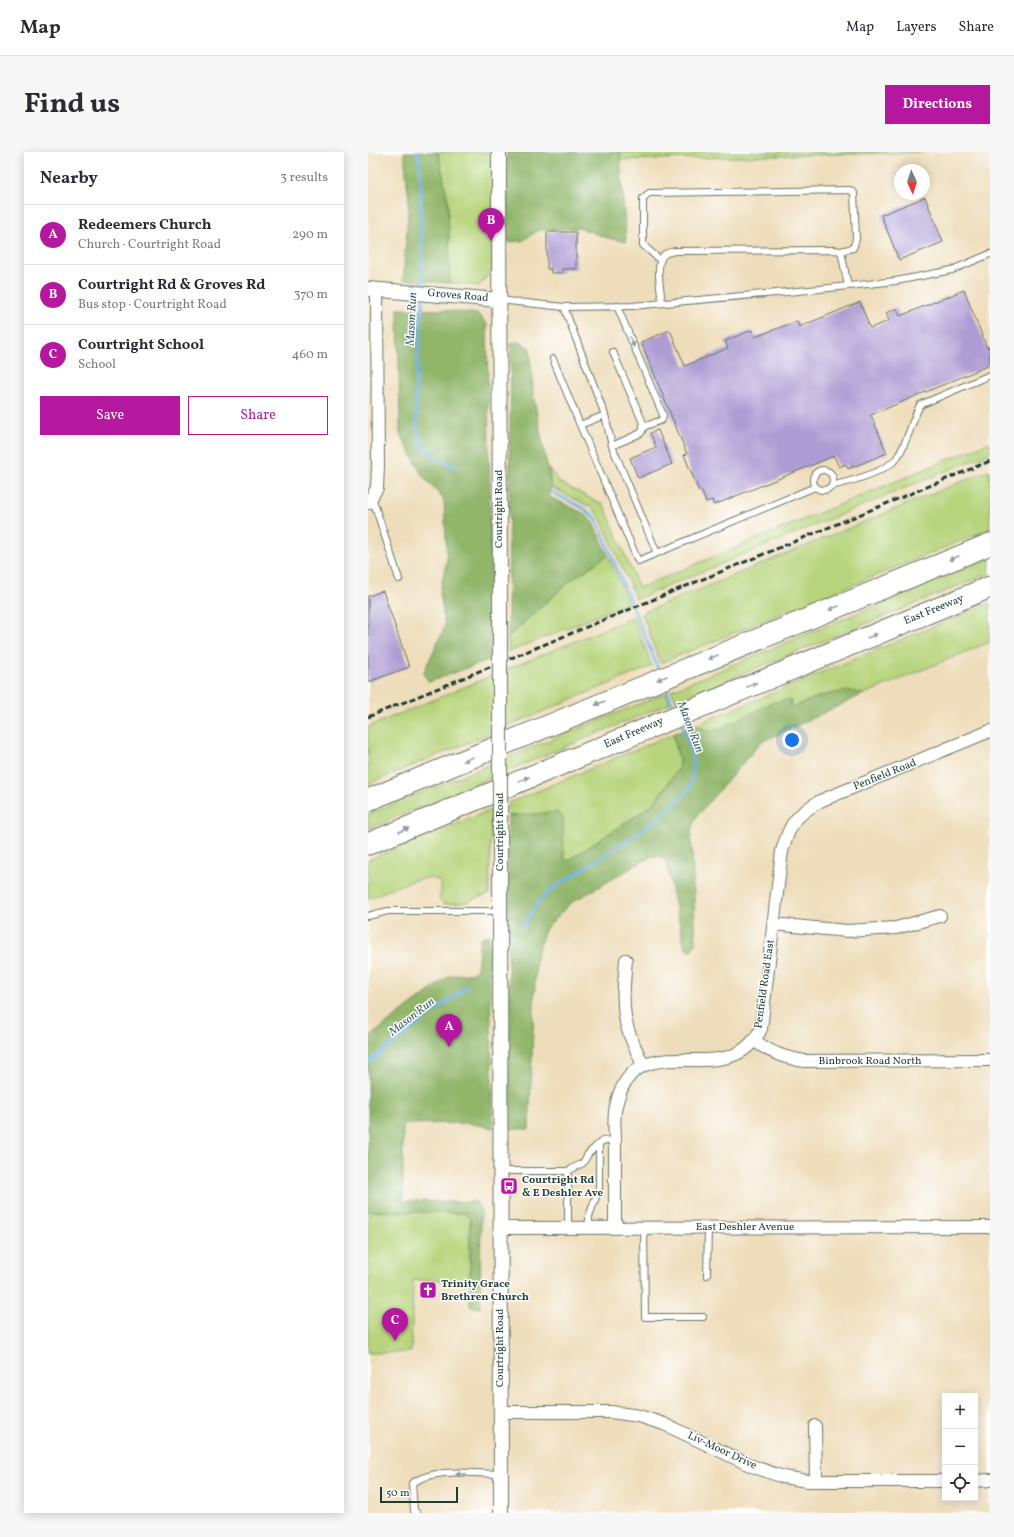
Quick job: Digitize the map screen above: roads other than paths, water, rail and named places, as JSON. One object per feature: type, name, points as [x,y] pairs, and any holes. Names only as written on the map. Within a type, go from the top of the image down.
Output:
[{"type":"highway","points":[[368,800],[990,544]]},
{"type":"highway","name":"East Freeway","points":[[368,844],[990,587]]},
{"type":"street","name":"Courtright Road","points":[[499,152],[500,1513]]},
{"type":"street","name":"Groves Road","points":[[372,289],[499,300]]},
{"type":"street","points":[[370,500],[377,488],[378,466],[372,289]]},
{"type":"street","name":"Penfield Road","points":[[788,830],[801,812],[820,801],[990,732]]},
{"type":"street","name":"Penfield Road East","points":[[615,1227],[615,1107],[624,1082],[643,1065],[664,1060],[723,1059],[738,1054],[755,1041],[761,1029],[782,851],[788,830]]},
{"type":"street","points":[[773,924],[847,931],[896,928],[940,916]]},
{"type":"street","points":[[626,960],[623,989],[624,1012],[628,1030],[643,1065]]},
{"type":"street","name":"Binbrook Road North","points":[[755,1041],[766,1049],[784,1058],[805,1061],[990,1060]]},
{"type":"street","name":"East Deshler Avenue","points":[[500,1228],[990,1227]]},
{"type":"street","name":"Liv-Moor Drive","points":[[500,1412],[611,1412],[639,1416],[664,1424],[752,1466],[783,1477],[816,1481],[942,1481]]},
{"type":"street","points":[[815,1426],[816,1481]]},
{"type":"street","points":[[978,1482],[990,1480]]},
{"type":"lane","points":[[660,260],[643,245],[641,208],[643,198],[649,193],[850,190],[854,193],[856,239],[853,248],[841,252],[834,250],[675,251],[665,254],[660,260],[659,272],[662,303]]},
{"type":"lane","points":[[841,252],[848,286]]},
{"type":"lane","points":[[499,300],[564,306],[617,306],[848,286],[896,281],[952,270],[990,254]]},
{"type":"lane","points":[[564,306],[605,415],[612,446],[657,553]]},
{"type":"lane","points":[[617,306],[663,415],[662,420],[643,427]]},
{"type":"lane","points":[[612,352],[643,427],[641,433],[612,446]]},
{"type":"lane","points":[[553,359],[638,561],[815,487],[825,490],[831,486],[859,479],[891,463],[897,456],[920,405],[990,375]]},
{"type":"lane","points":[[580,425],[605,415]]},
{"type":"lane","points":[[815,487],[813,477],[817,471],[824,470],[832,474],[833,481],[831,486]]},
{"type":"lane","points":[[370,500],[399,579]]},
{"type":"lane","points":[[368,916],[388,911],[500,911]]},
{"type":"lane","points":[[500,1172],[568,1171],[583,1163],[588,1154],[602,1141],[615,1140]]},
{"type":"lane","points":[[589,1228],[589,1216],[599,1189],[599,1144]]},
{"type":"lane","points":[[568,1171],[568,1228]]},
{"type":"lane","points":[[644,1227],[645,1317],[703,1317]]},
{"type":"lane","points":[[707,1275],[708,1227]]},
{"type":"lane","points":[[417,1513],[414,1511],[412,1483],[424,1476],[435,1473],[500,1474]]},
{"type":"waterway","name":"Mason Run","points":[[417,152],[420,166],[423,290]]},
{"type":"waterway","name":"Mason Run","points":[[423,298],[416,378],[419,438],[428,452],[457,468]]},
{"type":"waterway","name":"Mason Run","points":[[552,492],[583,508],[596,518],[660,673]]},
{"type":"waterway","name":"Mason Run","points":[[665,685],[675,710]]},
{"type":"waterway","name":"Mason Run","points":[[522,927],[542,898],[555,887],[651,824],[683,795],[691,784],[693,776],[693,760],[681,722]]},
{"type":"waterway","name":"Mason Run","points":[[368,1063],[468,986]]},
{"type":"railway","points":[[368,717],[990,461]]},
{"type":"place","name":"Courtright Rd & Groves Rd","points":[[491,241]]},
{"type":"place","name":"Redeemers Church","points":[[449,1047]]},
{"type":"place","name":"Courtright Rd & E Deshler Ave","points":[[509,1186]]},
{"type":"place","name":"Trinity Grace Brethren Church","points":[[428,1290]]},
{"type":"place","name":"Courtright School","points":[[395,1341]]}]
